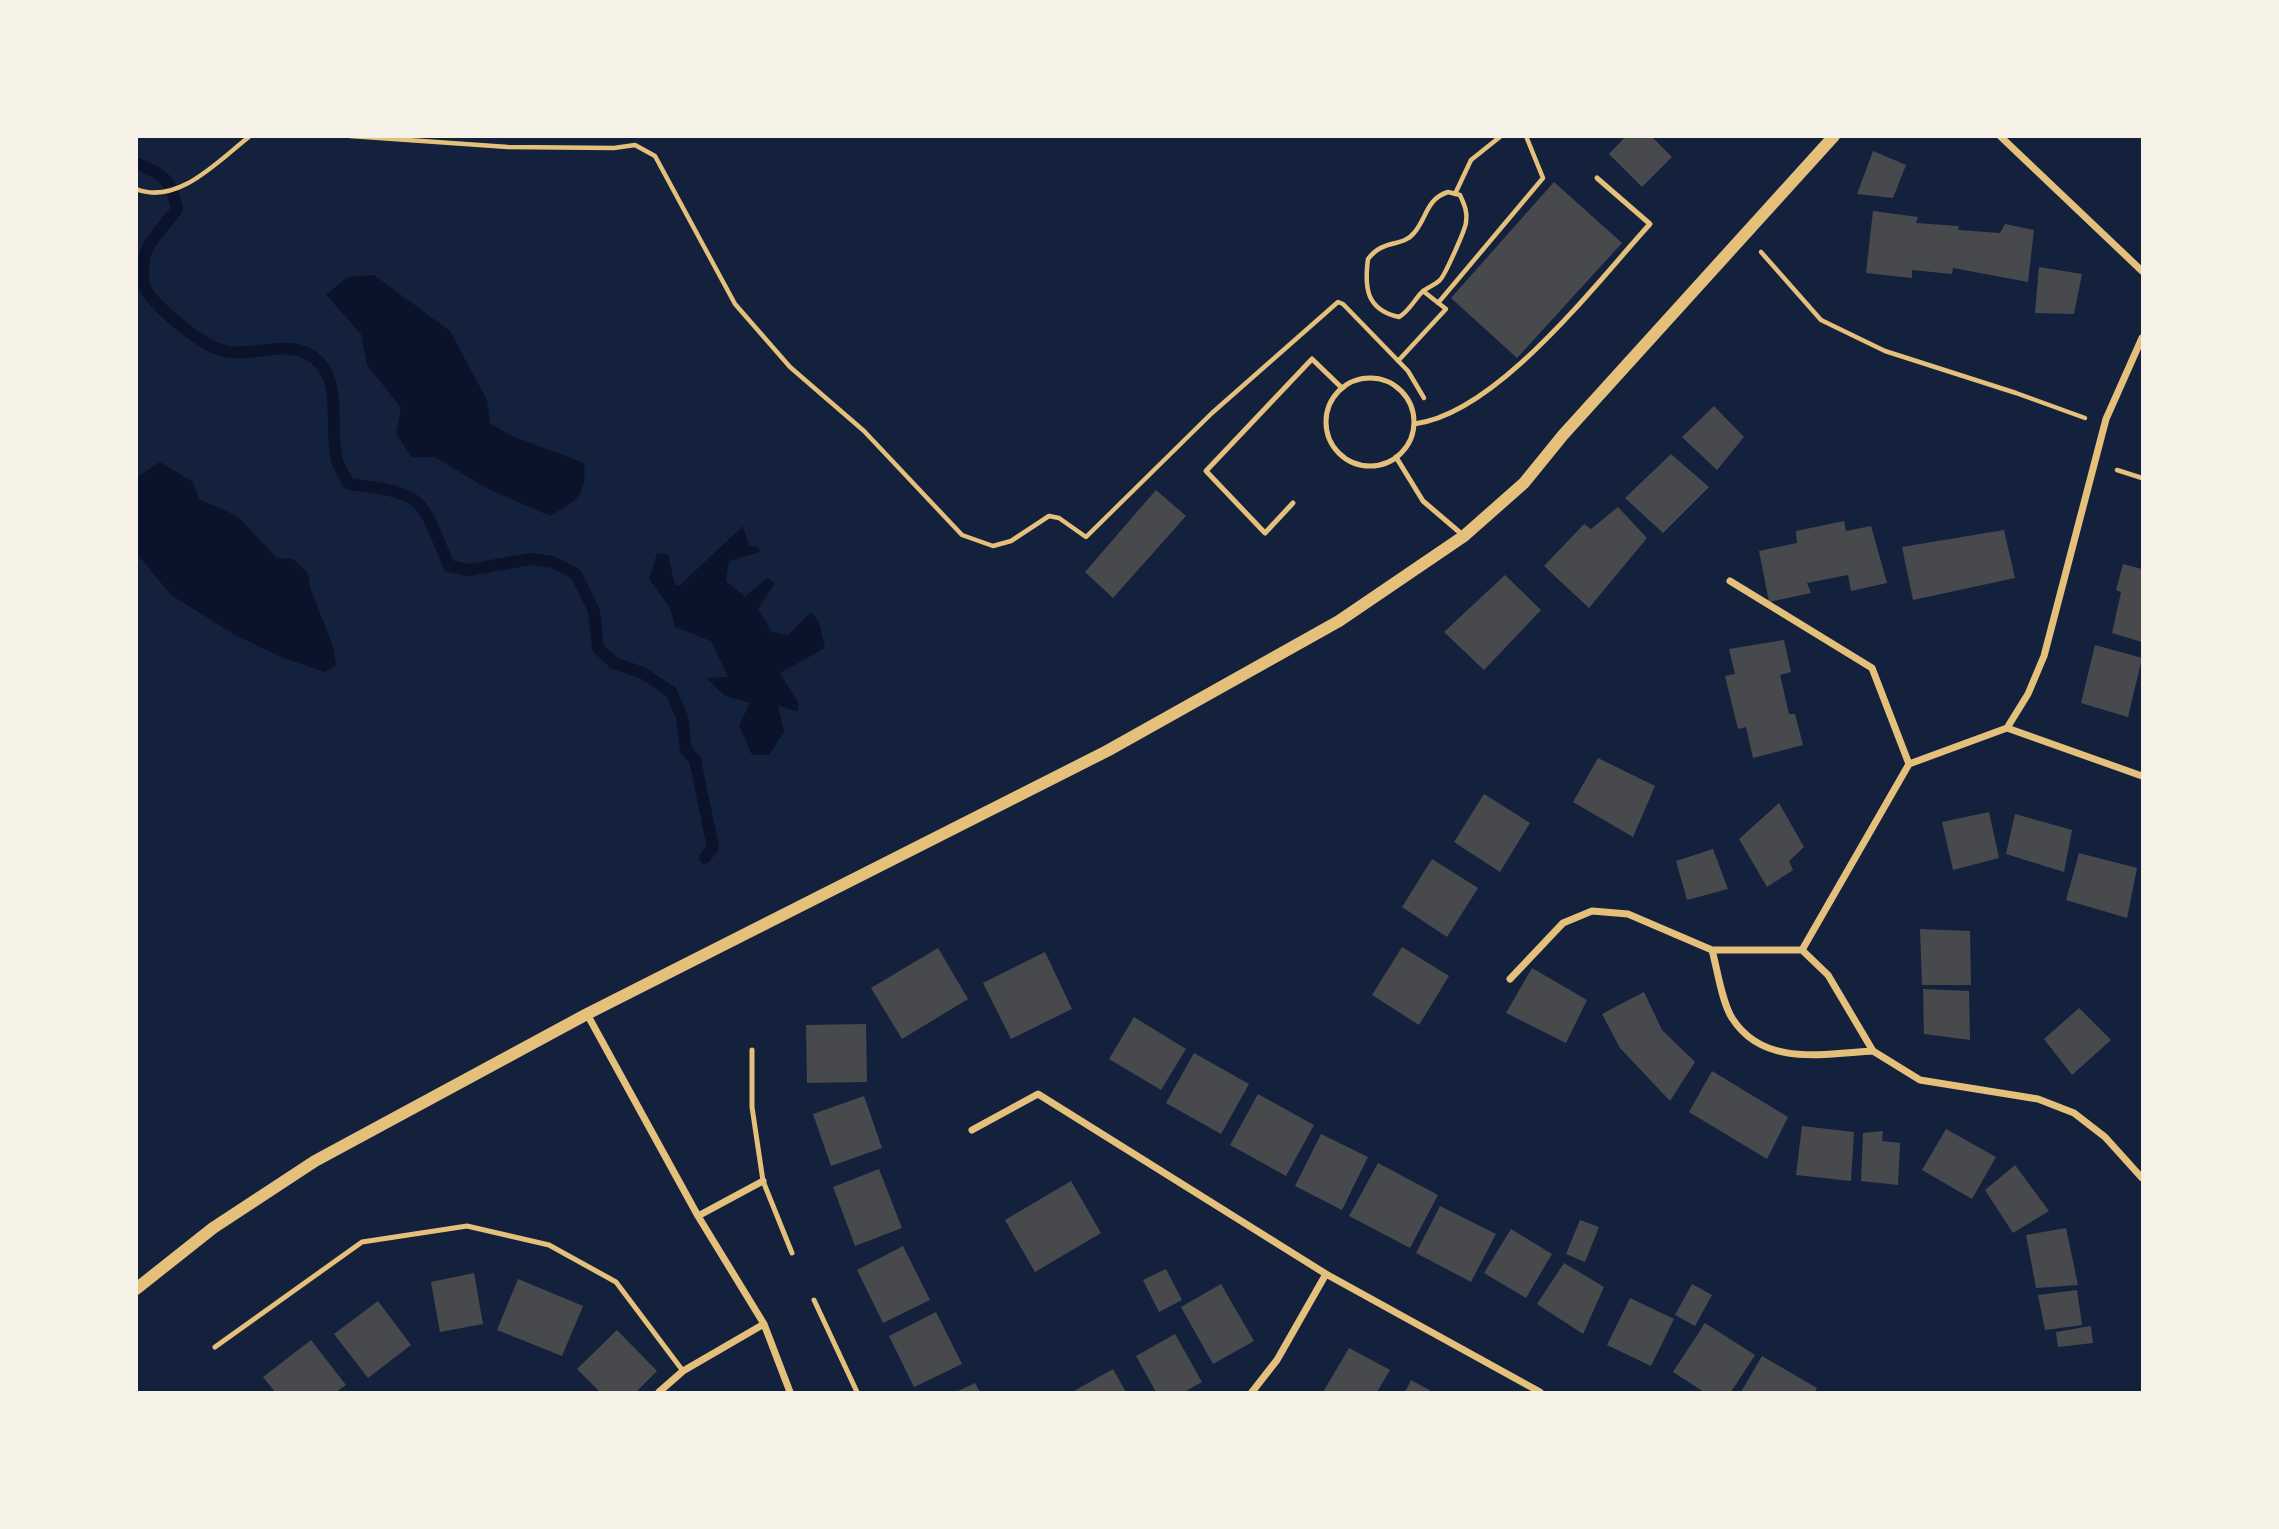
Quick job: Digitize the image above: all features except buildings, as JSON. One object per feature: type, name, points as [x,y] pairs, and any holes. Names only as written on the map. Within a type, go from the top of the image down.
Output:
[{"type":"street","points":[[136,1289],[213,1228],[316,1161],[587,1014],[1107,751],[1339,621],[1464,536],[1524,483],[1563,435],[1833,136]]},
{"type":"street","points":[[2000,136],[2143,271]]},
{"type":"street","points":[[1802,950],[1909,764],[2007,728],[2028,694],[2044,656],[2106,419],[2143,338]]},
{"type":"street","points":[[1730,581],[1872,668],[1909,764]]},
{"type":"street","points":[[2007,728],[2143,776]]},
{"type":"street","points":[[1510,979],[1563,923],[1592,911],[1628,914],[1712,950],[1802,950],[1828,975],[1873,1051],[1920,1080],[2038,1100],[2074,1114],[2105,1137],[2143,1178]]},
{"type":"street","points":[[1712,950],[1731,1017],[1757,1044],[1790,1056],[1873,1051]]},
{"type":"street","points":[[587,1014],[698,1216],[764,1324],[790,1392]]},
{"type":"street","points":[[972,1130],[1038,1094],[1326,1274],[1540,1392]]},
{"type":"street","points":[[698,1216],[763,1181]]},
{"type":"street","points":[[1252,1392],[1278,1360],[1326,1274]]},
{"type":"street","points":[[659,1392],[682,1371],[764,1324]]},
{"type":"lane","points":[[1414,424],[1430,422],[1476,397],[1514,371],[1650,224],[1597,178]]},
{"type":"lane","points":[[1293,503],[1265,533],[1206,471],[1312,359],[1342,388]]},
{"type":"lane","points":[[1370,378],[1385,380],[1399,388],[1408,399],[1414,424],[1410,442],[1396,457],[1377,466],[1363,466],[1338,453],[1330,441],[1326,421],[1332,399],[1342,388],[1356,380],[1370,378]]},
{"type":"lane","points":[[1396,457],[1423,501],[1464,536]]},
{"type":"lane","points":[[752,1050],[752,1107],[763,1181],[792,1253]]},
{"type":"lane","points":[[215,1347],[362,1242],[467,1226],[549,1245],[616,1282],[682,1371]]},
{"type":"lane","points":[[814,1300],[857,1392]]},
{"type":"path","points":[[136,189],[149,195],[168,194],[198,176],[250,136]]},
{"type":"path","points":[[350,136],[508,147],[614,148],[635,145],[649,152],[655,156],[735,304],[790,367],[864,431],[962,535],[993,546],[1011,541],[1049,516],[1059,518],[1086,537],[1212,413],[1328,308],[1338,302],[1398,361],[1418,385],[1430,422]]},
{"type":"path","points":[[1455,194],[1471,160],[1501,136]]},
{"type":"path","points":[[1438,303],[1543,178],[1526,136]]},
{"type":"path","points":[[1448,192],[1460,195],[1466,208],[1466,225],[1451,254],[1446,274],[1423,290],[1407,313],[1399,317],[1386,314],[1374,306],[1366,292],[1368,260],[1384,244],[1408,238],[1416,232],[1437,195],[1448,192]]},
{"type":"path","points":[[1746,235],[1821,320],[1885,351],[2017,393],[2083,418],[2106,419]]},
{"type":"path","points":[[1398,361],[1446,309],[1423,290]]},
{"type":"water","points":[[374,275],[450,331],[487,400],[490,423],[512,436],[584,463],[582,490],[573,501],[550,516],[488,489],[435,457],[411,457],[396,433],[401,408],[367,365],[361,334],[326,295],[347,277]]},
{"type":"water","points":[[160,462],[193,482],[199,499],[237,516],[277,558],[293,559],[308,573],[311,590],[333,646],[336,665],[325,672],[281,657],[235,635],[171,595],[137,554],[137,477]]},
{"type":"water","points":[[743,526],[749,546],[758,547],[760,552],[729,561],[726,581],[745,597],[767,578],[775,583],[758,609],[772,632],[788,635],[811,612],[819,622],[825,648],[780,673],[799,704],[797,712],[778,705],[784,732],[769,755],[752,755],[739,725],[750,703],[725,696],[706,678],[728,677],[711,641],[675,627],[670,608],[649,579],[657,553],[668,555],[675,585],[680,585]]},
{"type":"waterway","points":[[136,163],[165,179],[177,209],[146,252],[143,279],[148,293],[178,323],[221,350],[297,350],[319,362],[326,372],[333,395],[337,460],[349,484],[393,491],[417,503],[432,525],[449,566],[469,570],[530,559],[553,562],[576,574],[594,611],[598,648],[614,663],[643,673],[671,692],[682,717],[686,750],[695,760],[713,847],[705,858]]}]
